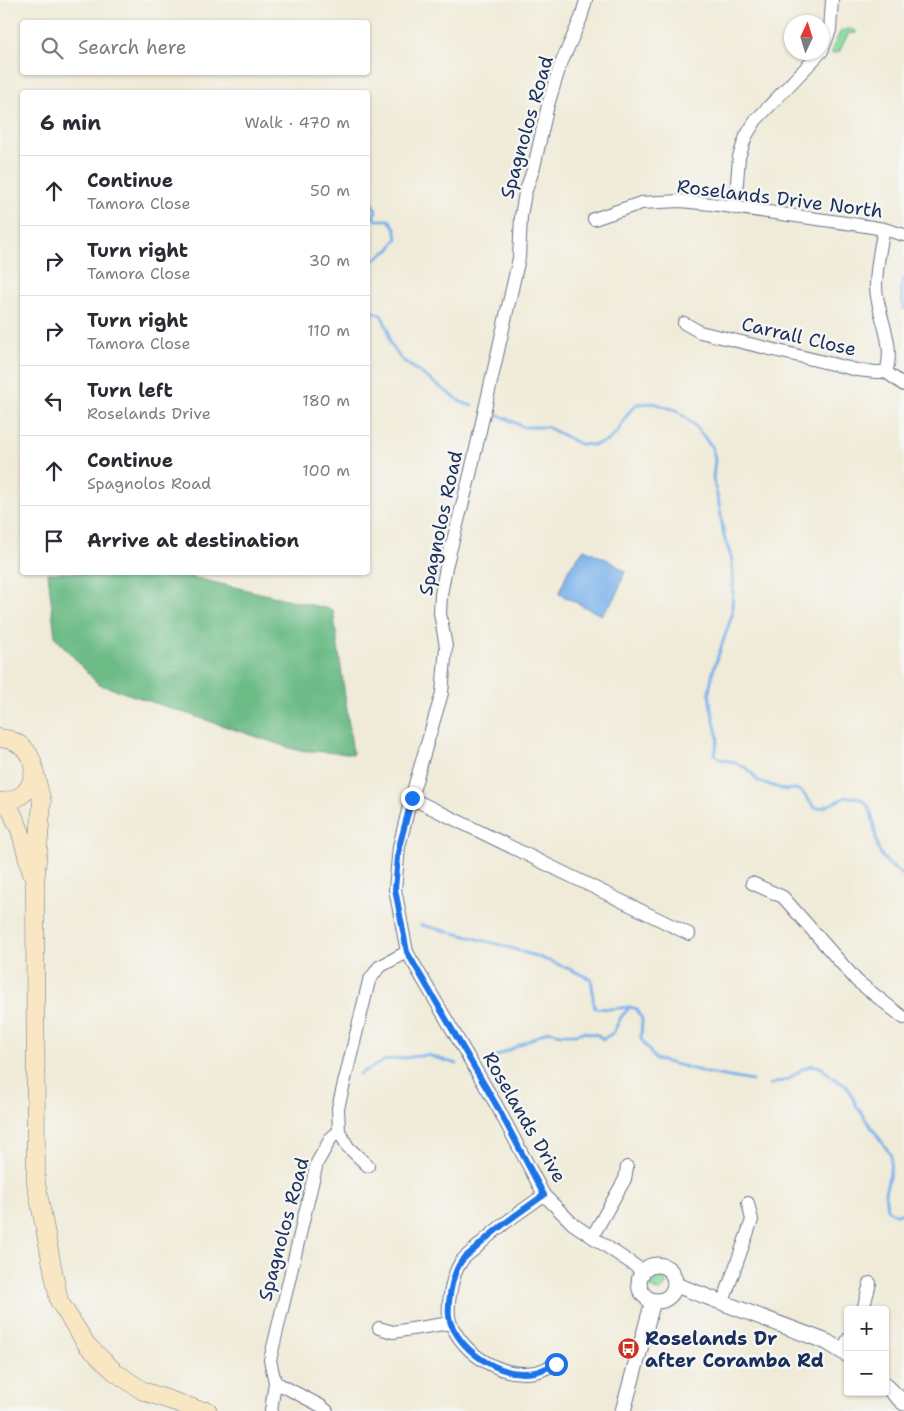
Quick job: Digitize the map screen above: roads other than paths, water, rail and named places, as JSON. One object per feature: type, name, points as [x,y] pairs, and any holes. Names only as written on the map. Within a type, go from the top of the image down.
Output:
[{"type":"main road","points":[[0,738],[11,739],[28,752],[42,802],[35,884],[36,1182],[59,1302],[88,1345],[115,1372],[143,1391],[199,1410],[208,1411]]},
{"type":"main road","points":[[32,761],[33,777],[26,791],[17,798],[4,802],[20,830],[35,884]]},
{"type":"street","name":"Spagnolos Road","points":[[407,952],[395,889],[399,847],[442,693],[446,646],[440,613],[446,567],[519,258],[521,216],[526,194],[548,105],[560,66],[581,18],[586,0]]},
{"type":"street","points":[[829,32],[832,0]]},
{"type":"street","points":[[735,208],[739,158],[746,136],[756,120],[813,60]]},
{"type":"street","name":"Roselands Drive North","points":[[594,219],[641,203],[680,202],[884,229],[904,235]]},
{"type":"street","points":[[884,229],[876,289],[888,344],[889,362],[886,372],[904,385]]},
{"type":"street","name":"Carrall Close","points":[[684,323],[700,332],[857,370],[886,372]]},
{"type":"street","points":[[412,798],[689,934]]},
{"type":"street","points":[[752,883],[783,897],[857,981],[904,1018]]},
{"type":"street","points":[[368,1166],[348,1146],[339,1131],[338,1108],[369,981],[380,967],[407,952]]},
{"type":"street","name":"Roselands Drive","points":[[407,952],[498,1108],[544,1195],[573,1224],[643,1271]]},
{"type":"street","name":"Spagnolos Road","points":[[271,1411],[275,1382],[270,1360],[316,1163],[331,1138],[339,1131]]},
{"type":"street","points":[[592,1237],[625,1180],[627,1168]]},
{"type":"street","points":[[544,1195],[483,1240],[461,1261],[453,1276],[450,1294],[450,1323],[468,1348],[486,1363],[513,1372],[536,1372],[556,1364]]},
{"type":"street","points":[[723,1302],[752,1220],[748,1203]]},
{"type":"street","points":[[657,1264],[667,1267],[674,1275],[675,1290],[668,1298],[658,1302],[644,1296],[639,1286],[640,1276],[643,1271],[657,1264]]},
{"type":"street","points":[[864,1306],[870,1283]]},
{"type":"street","points":[[676,1285],[844,1347]]},
{"type":"street","points":[[623,1411],[653,1301]]},
{"type":"street","points":[[379,1328],[392,1332],[450,1323]]},
{"type":"street","points":[[275,1382],[327,1411]]},
{"type":"street","points":[[889,1389],[904,1403]]},
{"type":"water","points":[[584,549],[608,560],[625,571],[616,597],[601,615],[559,594],[568,570]]},
{"type":"waterway","points":[[370,199],[376,211],[373,216],[376,220],[389,220],[395,228],[397,238],[390,249],[370,263]]},
{"type":"waterway","points":[[904,279],[901,288],[904,309]]},
{"type":"waterway","points":[[370,309],[382,316],[388,330],[390,343],[401,359],[461,402],[472,406]]},
{"type":"waterway","points":[[497,414],[524,427],[547,427],[580,444],[594,445],[608,441],[617,432],[629,412],[637,404],[654,403],[678,411],[695,426],[712,447],[715,460],[713,478],[724,536],[732,560],[732,615],[713,671],[709,692],[718,738],[715,754],[720,759],[736,763],[748,769],[758,781],[785,790],[796,789],[802,792],[815,808],[825,807],[846,798],[860,799],[866,803],[870,810],[881,855],[904,876]]},
{"type":"waterway","points":[[421,925],[529,954],[591,979],[595,1008],[630,1007],[637,1009],[642,1019],[641,1039],[655,1059],[708,1073],[752,1081]]},
{"type":"waterway","points":[[485,1062],[548,1031],[561,1034],[584,1032],[598,1035],[603,1039],[613,1033],[621,1017],[629,1008]]},
{"type":"waterway","points":[[359,1074],[386,1060],[427,1055],[457,1064]]},
{"type":"waterway","points":[[769,1085],[789,1079],[802,1069],[813,1065],[822,1068],[833,1078],[847,1086],[857,1107],[891,1155],[890,1173],[885,1192],[887,1209],[895,1214],[904,1213]]},
{"type":"place","name":"Roselands Dr after Coramba Rd","points":[[629,1349]]}]
